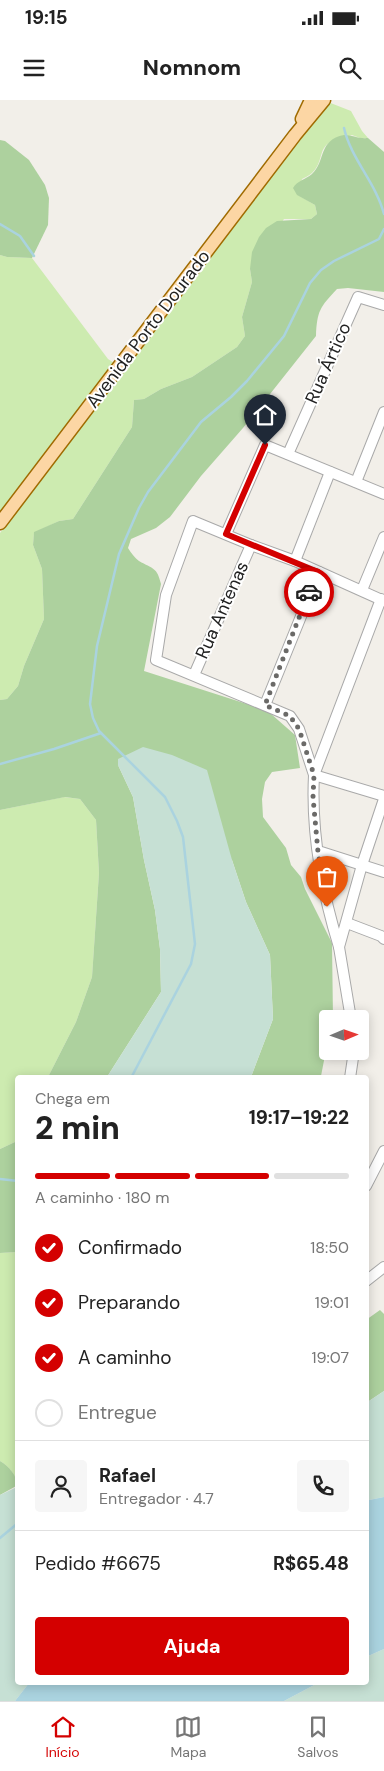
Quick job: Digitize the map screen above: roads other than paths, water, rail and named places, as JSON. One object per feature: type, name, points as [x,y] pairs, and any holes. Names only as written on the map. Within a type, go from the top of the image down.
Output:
[{"type":"main road","name":"Avenida Porto Dourado","points":[[295,135],[311,100]]},
{"type":"main road","name":"Avenida Porto Dourado","points":[[0,523],[295,135],[324,100]]},
{"type":"street","name":"Rua Ártico","points":[[288,454],[358,297],[384,305]]},
{"type":"street","points":[[356,482],[384,412]]},
{"type":"street","points":[[226,534],[265,445],[384,494]]},
{"type":"street","points":[[295,561],[330,472]]},
{"type":"street","points":[[314,775],[299,729],[290,716],[156,660],[166,595],[193,521],[295,561],[382,600],[314,775],[313,797],[318,852],[327,907],[339,947],[350,1010]]},
{"type":"street","points":[[362,590],[384,537]]},
{"type":"street","name":"Rua Antenas","points":[[194,675],[251,545]]},
{"type":"street","points":[[265,705],[318,572]]},
{"type":"street","points":[[314,775],[384,798],[362,865],[339,947]]},
{"type":"street","points":[[318,852],[384,872]]},
{"type":"street","points":[[347,923],[381,936],[384,939]]},
{"type":"street","points":[[350,1075],[353,1060]]},
{"type":"street","points":[[369,1180],[384,1151]]},
{"type":"street","points":[[369,1279],[384,1267]]},
{"type":"water","points":[[384,1497],[384,1649],[369,1656],[369,1500]]},
{"type":"water","points":[[27,1685],[314,1685],[284,1701],[15,1701]]},
{"type":"waterway","points":[[344,128],[352,150],[375,192],[384,214]]},
{"type":"waterway","points":[[0,224],[20,236],[34,256]]},
{"type":"waterway","points":[[133,1075],[191,964],[195,944],[183,837],[177,821],[165,797],[99,731],[93,718],[90,704],[97,646],[119,554],[148,492],[201,422],[247,381],[284,336],[310,283],[321,270],[334,261],[379,239],[384,229]]},
{"type":"waterway","points":[[0,764],[54,749],[101,733]]},
{"type":"waterway","points":[[0,1179],[15,1181]]},
{"type":"waterway","points":[[0,1538],[15,1526]]}]
